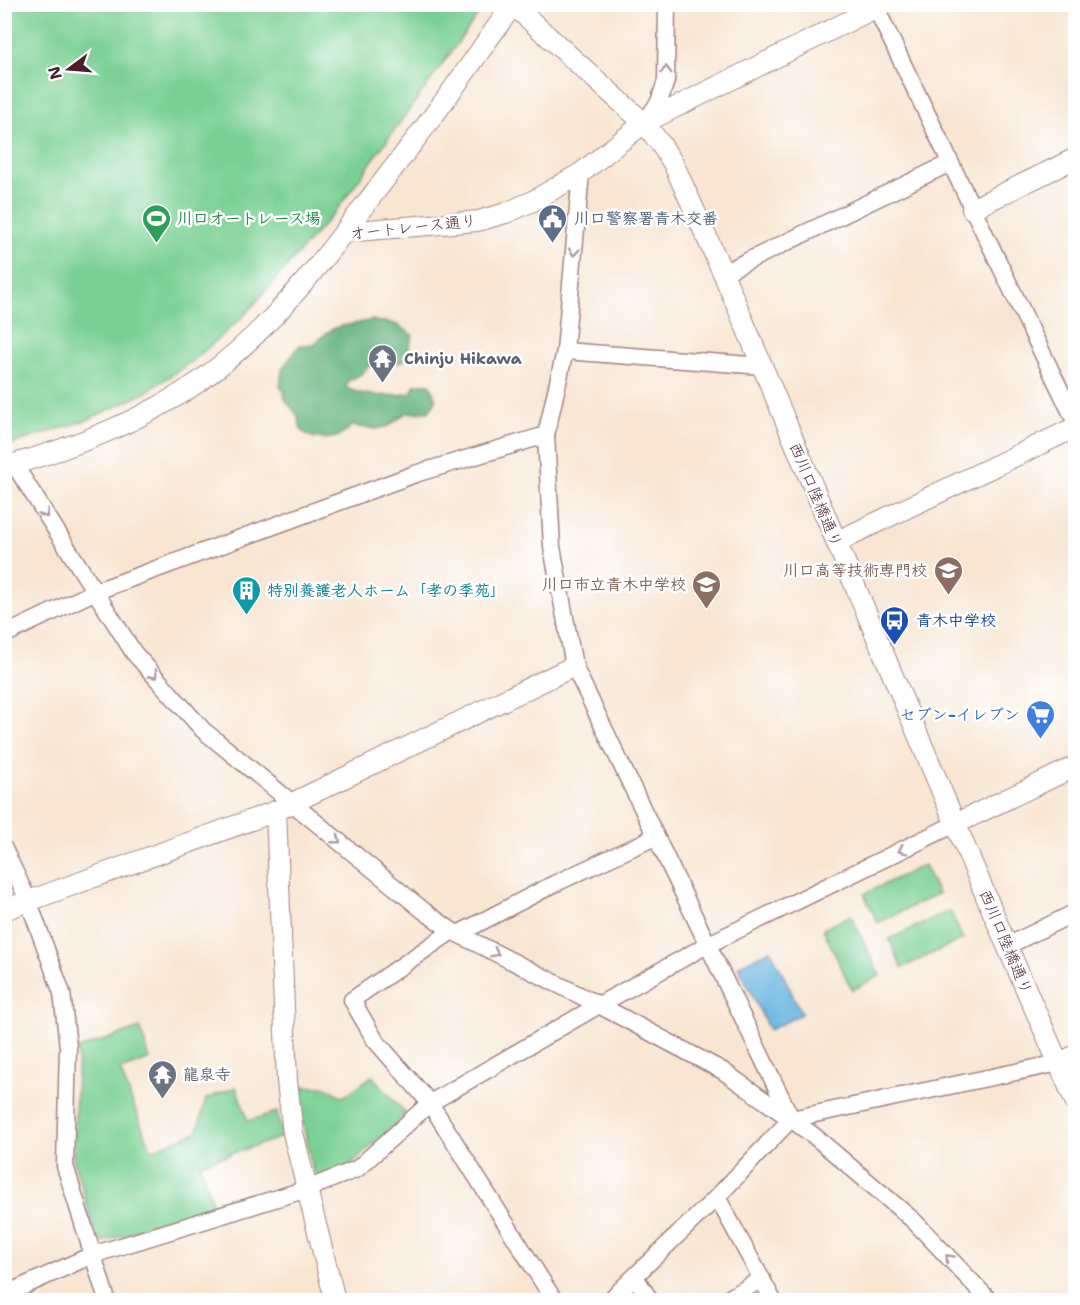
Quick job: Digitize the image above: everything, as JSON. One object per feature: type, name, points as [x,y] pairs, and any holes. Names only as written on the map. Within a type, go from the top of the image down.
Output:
[{"type":"street","points":[[644,123],[659,102],[666,81],[667,4]]},
{"type":"street","points":[[344,232],[454,87],[512,5]]},
{"type":"street","name":"西川口陸橋通り","points":[[512,5],[644,123],[673,163],[723,273],[1007,946],[1067,1059],[1076,1102]]},
{"type":"street","points":[[837,542],[1076,425],[950,163],[878,6]]},
{"type":"street","name":"オートレース通り","points":[[9,465],[64,448],[128,423],[199,381],[256,336],[279,313],[304,285],[344,232],[478,221],[506,213],[533,201],[581,172],[644,123],[878,6]]},
{"type":"street","points":[[972,209],[1076,158]]},
{"type":"street","points":[[723,273],[950,163]]},
{"type":"street","points":[[581,172],[565,351],[546,435],[552,547],[574,666],[791,1119]]},
{"type":"street","points":[[565,351],[762,366]]},
{"type":"street","points":[[4,635],[94,592],[415,474],[546,435]]},
{"type":"street","points":[[9,465],[134,653],[203,730],[284,807],[424,912],[455,932],[723,1071],[791,1119],[914,1221],[989,1300]]},
{"type":"street","points":[[4,910],[284,807],[574,666]]},
{"type":"street","points":[[4,1295],[92,1255],[307,1189],[357,1169],[430,1103],[598,1005],[707,945],[1076,766]]},
{"type":"street","points":[[284,807],[287,1081],[293,1133],[335,1300]]},
{"type":"street","points":[[554,1300],[430,1103],[375,1040],[352,1000],[455,932],[655,837]]},
{"type":"street","points":[[4,849],[28,900],[62,993],[68,1047],[65,1166],[107,1300]]},
{"type":"street","points":[[1007,946],[1076,912]]},
{"type":"street","points":[[610,1300],[717,1197],[791,1119],[1067,1059]]},
{"type":"street","points":[[717,1197],[773,1300]]},
{"type":"street","points":[[635,1277],[650,1300]]},
{"type":"street","points":[[726,1300],[762,1279]]},
{"type":"green space","name":"川口オートレース場","points":[[5,5],[479,5],[483,8],[338,208],[243,317],[194,360],[143,394],[87,420],[5,446]]},
{"type":"green space","points":[[372,320],[393,323],[413,336],[404,361],[390,364],[373,362],[360,375],[348,381],[346,388],[370,395],[395,395],[411,393],[415,384],[430,384],[436,400],[429,412],[406,413],[389,426],[377,429],[351,426],[342,434],[331,438],[309,436],[301,429],[298,417],[280,387],[282,369],[300,345],[314,345],[335,328]]},
{"type":"green space","points":[[924,865],[938,894],[878,923],[864,894]]},
{"type":"green space","points":[[950,911],[963,939],[902,968],[889,939]]},
{"type":"green space","points":[[851,915],[880,976],[852,990],[823,929]]},
{"type":"green space","points":[[140,1028],[150,1059],[120,1070],[151,1150],[197,1132],[206,1099],[236,1087],[248,1121],[277,1112],[282,1137],[200,1164],[214,1208],[102,1242],[96,1236],[73,1158],[78,1049]]},
{"type":"green space","points":[[372,1076],[406,1114],[347,1168],[319,1176],[313,1171],[300,1108],[299,1087],[326,1087],[343,1097]]},
{"type":"water","points":[[771,950],[802,1014],[769,1030],[738,966]]},
{"type":"place","name":"川口オートレース場","points":[[156,244]]},
{"type":"place","name":"川口警察署青木交番","points":[[553,244]]},
{"type":"place","name":"Chinju Hikawa","points":[[383,384]]},
{"type":"place","name":"川口高等技術専門校","points":[[948,596]]},
{"type":"place","name":"川口市立青木中学校","points":[[707,610]]},
{"type":"place","name":"特別養護老人ホーム「孝の季苑」","points":[[246,616]]},
{"type":"place","name":"青木中学校","points":[[895,646]]},
{"type":"place","name":"セブン-イレブン","points":[[1041,740]]},
{"type":"place","name":"龍泉寺","points":[[162,1100]]}]
